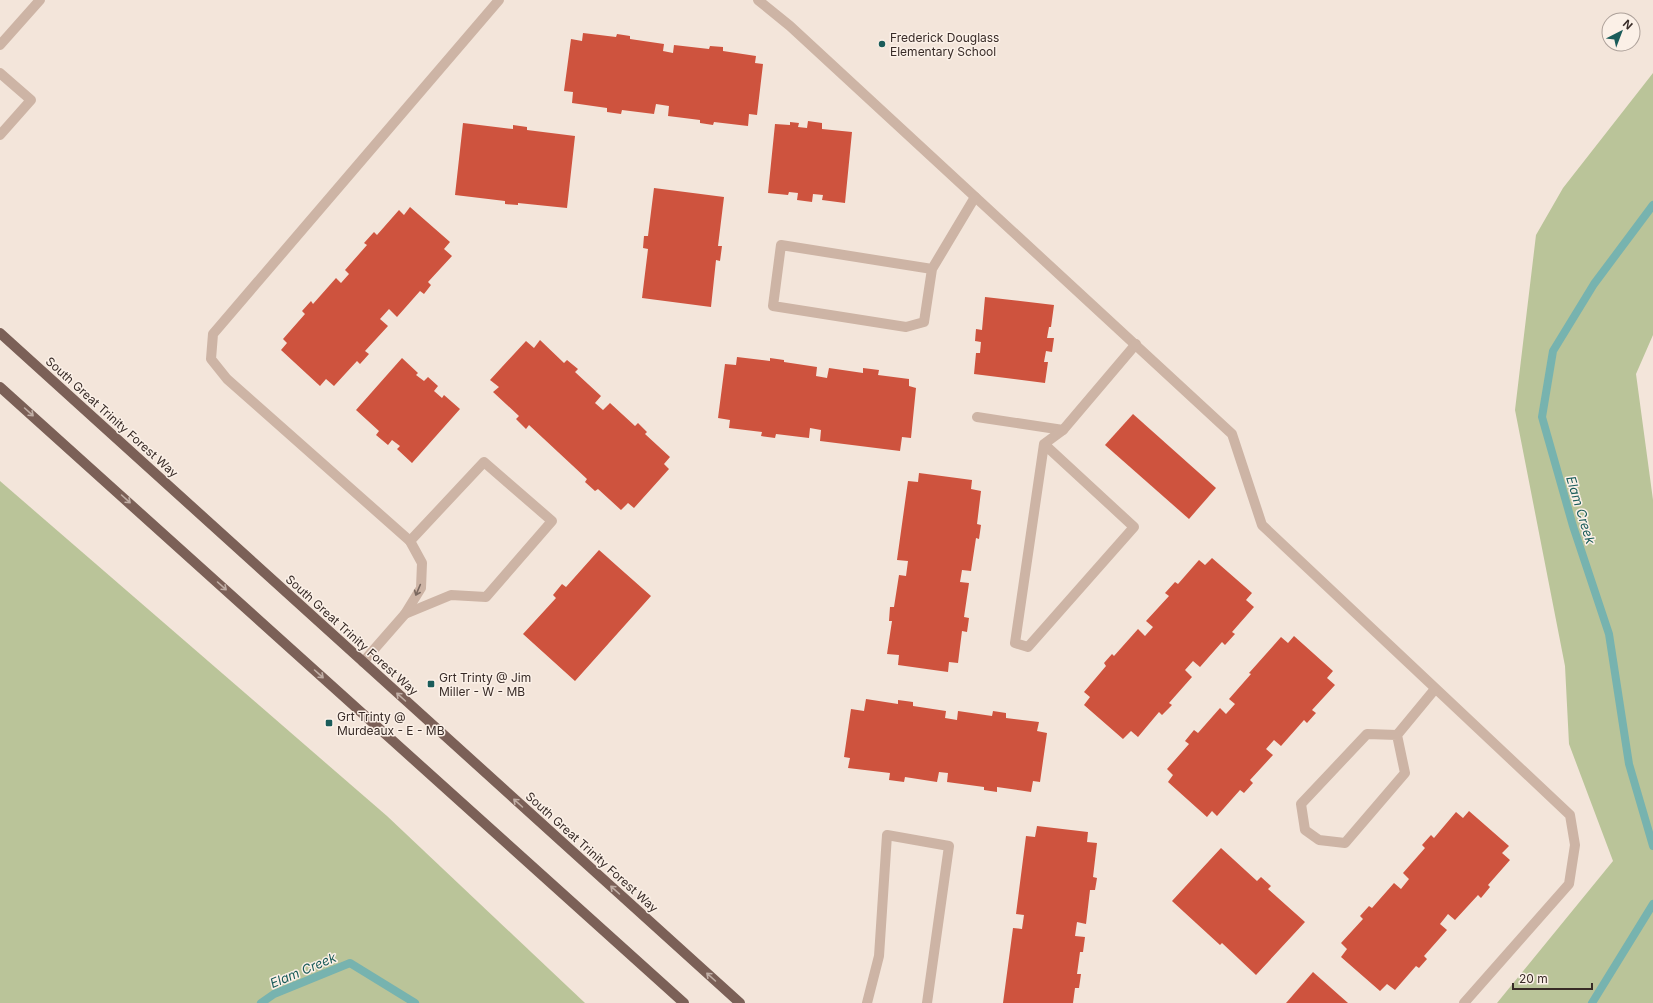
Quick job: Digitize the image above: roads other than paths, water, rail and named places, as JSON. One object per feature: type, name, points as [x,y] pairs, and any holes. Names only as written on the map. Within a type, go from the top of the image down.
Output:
[{"type":"main road","name":"South Great Trinity Forest Way","points":[[0,333],[740,1003]]},
{"type":"main road","points":[[0,387],[684,1003]]},
{"type":"lane","points":[[0,45],[40,0]]},
{"type":"lane","points":[[363,662],[405,614],[421,588],[422,563],[410,541],[227,379],[211,359],[213,334],[499,0]]},
{"type":"lane","points":[[758,0],[790,26],[1232,434],[1262,526],[1570,816],[1574,845],[1569,884],[1464,1003]]},
{"type":"lane","points":[[0,73],[30,100],[0,135]]},
{"type":"lane","points":[[932,269],[781,245],[773,306],[906,327],[924,322],[932,269],[975,197]]},
{"type":"lane","points":[[1044,444],[1134,528],[1028,647],[1015,643],[1044,444],[1063,430],[1136,344]]},
{"type":"lane","points":[[977,417],[1063,430]]},
{"type":"lane","points":[[405,614],[451,595],[486,597],[552,521],[484,462],[410,541]]},
{"type":"lane","points":[[1397,735],[1435,689]]},
{"type":"lane","points":[[1367,734],[1397,735],[1405,773],[1345,843],[1319,840],[1304,830],[1301,804],[1367,734]]},
{"type":"lane","points":[[867,1003],[879,956],[887,835],[949,846],[927,1003]]},
{"type":"waterway","name":"Elam Creek","points":[[1653,205],[1594,284],[1553,351],[1542,417],[1573,526],[1609,634],[1629,764],[1653,846]]},
{"type":"waterway","name":"Elam Creek","points":[[1592,1003],[1653,904]]},
{"type":"waterway","name":"Elam Creek","points":[[261,1003],[274,994],[350,963],[415,1003]]},
{"type":"place","name":"Frederick Douglass Elementary School","points":[[882,44]]},
{"type":"place","name":"Grt Trinty @ Jim Miller - W - MB","points":[[431,684]]},
{"type":"place","name":"Grt Trinty @ Murdeaux - E - MB","points":[[329,723]]}]
